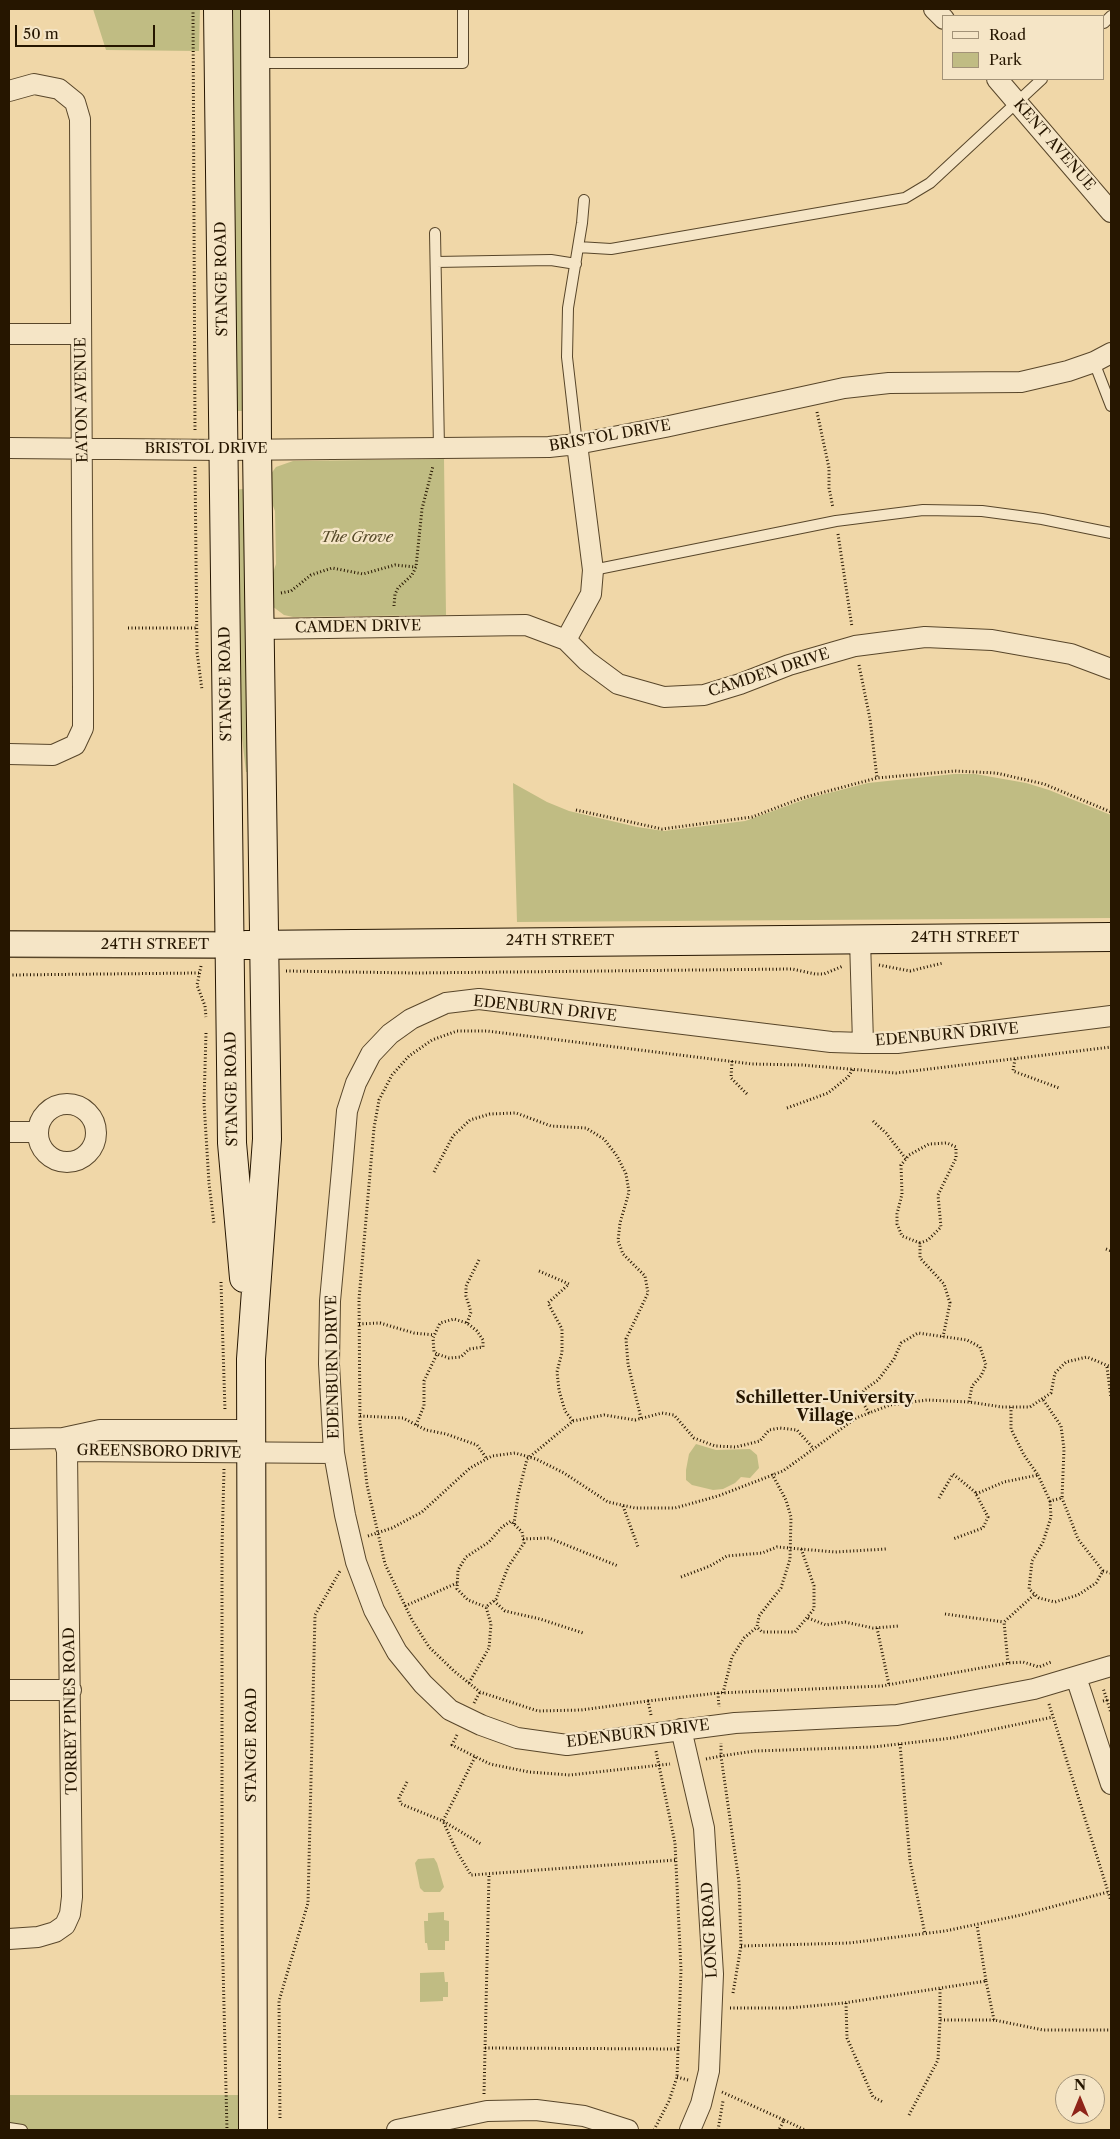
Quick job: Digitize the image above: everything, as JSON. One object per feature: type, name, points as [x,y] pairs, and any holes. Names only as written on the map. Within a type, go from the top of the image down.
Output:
[{"type":"main road","name":"STANGE ROAD","points":[[218,9],[232,1142],[251,1359]]},
{"type":"main road","name":"STANGE ROAD","points":[[254,2130],[251,1359],[267,1139],[257,449],[255,9]]},
{"type":"main road","name":"24TH STREET","points":[[230,945],[1111,937]]},
{"type":"street","name":"KENT AVENUE","points":[[998,80],[1111,212]]},
{"type":"street","name":"EATON AVENUE","points":[[9,91],[34,84],[59,89],[75,102],[80,119],[83,448],[83,728],[75,745],[53,755],[9,754]]},
{"type":"street","points":[[9,334],[81,334]]},
{"type":"street","name":"BRISTOL DRIVE","points":[[9,448],[224,450],[549,447],[577,444],[665,427],[812,394],[889,383],[1021,382],[1068,371],[1103,357]]},
{"type":"street","points":[[566,640],[591,594],[593,570],[577,444]]},
{"type":"street","name":"CAMDEN DRIVE","points":[[261,629],[526,625],[566,640],[587,661],[618,684],[664,697],[704,695],[740,684],[789,665],[855,646],[925,637],[992,640],[1071,654],[1111,669]]},
{"type":"street","points":[[860,939],[863,1043]]},
{"type":"street","name":"24TH STREET","points":[[9,944],[230,945]]},
{"type":"street","name":"EDENBURN DRIVE","points":[[1111,1016],[897,1043],[863,1043],[831,1042],[479,999],[446,1003],[411,1019],[390,1034],[371,1054],[356,1083],[347,1111],[330,1301],[329,1364],[334,1453],[352,1549],[374,1610],[397,1652],[423,1684],[450,1710],[481,1725],[517,1738],[567,1745],[735,1723],[897,1715],[1007,1695],[1111,1666]]},
{"type":"street","points":[[9,1132],[36,1132]]},
{"type":"street","name":"GREENSBORO DRIVE","points":[[9,1439],[65,1444],[251,1442],[334,1453]]},
{"type":"street","name":"TORREY PINES ROAD","points":[[9,1939],[38,1937],[55,1932],[65,1925],[70,1914],[72,1896],[71,1690],[65,1444]]},
{"type":"street","points":[[1076,1677],[1111,1784]]},
{"type":"street","points":[[9,1690],[71,1690]]},
{"type":"street","name":"LONG ROAD","points":[[681,1729],[704,1828],[713,1974],[710,2071],[701,2104],[690,2130]]},
{"type":"street","points":[[397,2130],[484,2112],[536,2110],[584,2116],[628,2130]]},
{"type":"lane","points":[[256,63],[463,63],[463,9]]},
{"type":"lane","points":[[578,247],[611,249],[905,198],[930,183],[1041,80]]},
{"type":"lane","points":[[577,444],[567,357],[568,308],[584,200]]},
{"type":"lane","points":[[435,232],[436,448]]},
{"type":"lane","points":[[436,262],[551,260],[576,264]]},
{"type":"lane","points":[[1103,357],[1111,406]]},
{"type":"lane","points":[[593,570],[836,521],[923,510],[982,511],[1042,519],[1111,533]]},
{"type":"lane","points":[[9,2128],[22,2130]]},
{"type":"path","points":[[193,9],[196,435]]},
{"type":"path","points":[[812,394],[826,448],[829,488],[836,521],[855,646],[870,719],[877,778]]},
{"type":"path","points":[[394,606],[398,588],[412,575],[416,567],[422,509],[434,469],[436,448]]},
{"type":"path","points":[[196,464],[196,628],[202,696]]},
{"type":"path","points":[[280,594],[291,591],[311,575],[332,568],[363,574],[395,565],[416,567]]},
{"type":"path","points":[[128,628],[196,628]]},
{"type":"path","points":[[576,810],[662,829],[752,818],[802,798],[877,778],[955,771],[996,773],[1044,784],[1111,812]]},
{"type":"path","points":[[875,964],[891,969],[910,971],[945,962]]},
{"type":"path","points":[[304,971],[792,969],[814,974],[824,974],[844,965]]},
{"type":"path","points":[[9,974],[200,972],[197,988],[205,1006]]},
{"type":"path","points":[[1055,1662],[1046,1663],[1039,1667],[1023,1662],[1008,1663],[889,1685],[723,1692],[581,1710],[538,1711],[480,1692],[429,1647],[405,1606],[385,1564],[367,1485],[360,1416],[359,1324],[366,1217],[379,1100],[392,1076],[409,1056],[432,1040],[457,1031],[487,1031],[732,1061],[896,1073],[1111,1047]]},
{"type":"path","points":[[1014,1059],[1013,1071],[1059,1088]]},
{"type":"path","points":[[732,1061],[731,1078],[747,1094]]},
{"type":"path","points":[[787,1108],[828,1093],[848,1077],[853,1069]]},
{"type":"path","points":[[434,1172],[454,1136],[470,1120],[490,1114],[516,1113],[551,1126],[586,1128],[604,1139],[626,1174],[629,1192],[620,1223],[618,1241],[623,1254],[645,1276],[648,1293],[626,1339],[628,1364],[641,1418]]},
{"type":"path","points":[[873,1121],[886,1132],[906,1159]]},
{"type":"path","points":[[947,1142],[956,1147],[956,1158],[938,1195],[941,1227],[928,1240],[920,1243],[902,1236],[897,1224],[897,1214],[902,1194],[901,1165],[906,1159],[929,1144],[947,1142]]},
{"type":"path","points":[[920,1243],[920,1258],[944,1284],[950,1303],[943,1337]]},
{"type":"path","points":[[1106,1249],[1111,1251]]},
{"type":"path","points":[[467,1324],[471,1312],[466,1296],[466,1286],[479,1260]]},
{"type":"path","points":[[540,1271],[569,1284],[548,1303],[562,1329],[562,1352],[557,1372],[559,1390],[565,1411],[573,1421]]},
{"type":"path","points":[[454,1319],[467,1324],[477,1331],[483,1340],[483,1348],[469,1349],[461,1356],[450,1358],[434,1352],[434,1335],[440,1322],[454,1319]]},
{"type":"path","points":[[359,1324],[380,1323],[414,1333],[434,1335]]},
{"type":"path","points":[[869,1413],[860,1398],[864,1390],[883,1373],[894,1359],[901,1343],[918,1334],[967,1340],[980,1348],[986,1365],[981,1376],[972,1386],[969,1402]]},
{"type":"path","points":[[416,1424],[424,1406],[424,1380],[437,1354]]},
{"type":"path","points":[[280,2118],[279,2001],[308,1903],[315,1615],[352,1549],[362,1538],[392,1528],[422,1512],[470,1468],[487,1458],[515,1453],[530,1457],[564,1473],[608,1502],[635,1508],[675,1508],[718,1496],[783,1471],[856,1418],[890,1405],[927,1400],[1030,1407],[1051,1393],[1055,1373],[1066,1362],[1087,1358],[1109,1367],[1111,1398]]},
{"type":"path","points":[[1042,1398],[1062,1426],[1064,1449],[1062,1498],[1078,1539],[1103,1571],[1111,1573]]},
{"type":"path","points":[[1011,1407],[1011,1429],[1024,1455],[1038,1475],[1050,1501],[1051,1517],[1043,1542],[1032,1560],[1029,1589],[1039,1598],[1056,1602],[1078,1596],[1096,1583],[1103,1571]]},
{"type":"path","points":[[514,1524],[518,1495],[527,1460],[573,1421],[604,1415],[635,1420],[662,1413],[674,1416],[694,1438],[715,1446],[736,1447],[760,1441],[770,1430],[780,1428],[797,1430],[813,1448]]},
{"type":"path","points":[[360,1416],[403,1418],[426,1430],[477,1444],[487,1458]]},
{"type":"path","points":[[225,1463],[222,1548],[222,1933],[227,2130]]},
{"type":"path","points":[[723,1692],[732,1657],[744,1638],[757,1627],[759,1616],[781,1588],[790,1559],[791,1517],[786,1500],[772,1474]]},
{"type":"path","points":[[939,1498],[953,1474],[976,1494],[988,1517],[983,1528],[953,1539]]},
{"type":"path","points":[[976,1494],[1004,1482],[1038,1475]]},
{"type":"path","points":[[1050,1501],[1062,1498]]},
{"type":"path","points":[[623,1505],[638,1547]]},
{"type":"path","points":[[511,1521],[522,1532],[524,1543],[508,1567],[494,1601],[486,1607],[468,1600],[457,1589],[458,1570],[466,1557],[489,1542],[502,1526],[511,1521]]},
{"type":"path","points":[[523,1539],[550,1538],[618,1566]]},
{"type":"path","points":[[681,1577],[710,1566],[727,1556],[762,1553],[777,1548],[801,1548],[835,1552],[886,1549]]},
{"type":"path","points":[[757,1627],[762,1632],[796,1632],[814,1609],[814,1586],[801,1548]]},
{"type":"path","points":[[405,1606],[457,1583]]},
{"type":"path","points":[[1004,1622],[1034,1594]]},
{"type":"path","points":[[494,1601],[505,1611],[540,1619],[583,1633]]},
{"type":"path","points":[[469,1684],[489,1648],[491,1624],[486,1607]]},
{"type":"path","points":[[945,1614],[1004,1622]]},
{"type":"path","points":[[808,1618],[826,1625],[844,1622],[877,1628],[899,1626]]},
{"type":"path","points":[[1004,1622],[1008,1663]]},
{"type":"path","points":[[877,1628],[889,1685]]},
{"type":"path","points":[[1047,1696],[1111,1901]]},
{"type":"path","points":[[1107,1700],[1111,1713]]},
{"type":"path","points":[[648,1701],[675,1844],[681,1970],[680,2049],[677,2076],[670,2100],[654,2130]]},
{"type":"path","points":[[721,1756],[755,1752],[900,1744],[952,1738],[1053,1717]]},
{"type":"path","points":[[900,1744],[910,1861],[925,1934]]},
{"type":"path","points":[[442,1821],[475,1757]]},
{"type":"path","points":[[407,1782],[399,1798],[401,1804],[442,1821],[481,1844]]},
{"type":"path","points":[[442,1821],[471,1875],[676,1860]]},
{"type":"path","points":[[484,2112],[489,1875]]},
{"type":"path","points":[[741,1946],[849,1943],[925,1934],[977,1925],[1108,1892]]},
{"type":"path","points":[[977,1925],[994,2020]]},
{"type":"path","points":[[712,2009],[788,2008],[846,2003],[986,1981]]},
{"type":"path","points":[[909,2115],[938,2060],[940,1989]]},
{"type":"path","points":[[846,2003],[847,2038],[873,2097],[883,2102]]},
{"type":"path","points":[[940,2020],[994,2020],[1043,2030],[1111,2030]]},
{"type":"path","points":[[485,2048],[680,2049]]},
{"type":"path","points":[[677,2076],[733,2096],[805,2130]]},
{"type":"path","points":[[779,2130],[784,2120]]},
{"type":"green space","points":[[93,9],[200,9],[199,51],[106,50]]},
{"type":"green space","points":[[229,9],[243,9],[243,411],[230,411]]},
{"type":"green space","name":"The Grove","points":[[444,459],[446,615],[293,617],[284,615],[272,606],[270,581],[276,564],[275,511],[268,493],[270,475],[276,467],[293,461]]},
{"type":"green space","points":[[244,489],[249,772],[246,772],[234,668],[230,490]]},
{"type":"green space","points":[[954,774],[975,774],[1026,783],[1049,790],[1111,815],[1111,918],[517,922],[513,783],[547,802],[569,811],[637,827],[664,831],[745,821],[809,798],[868,783]]},
{"type":"green space","points":[[696,1444],[716,1450],[750,1449],[757,1455],[759,1468],[750,1478],[741,1477],[735,1483],[723,1489],[713,1490],[692,1485],[686,1480],[686,1470],[689,1454]]},
{"type":"green space","points":[[434,1858],[444,1887],[440,1892],[424,1892],[420,1888],[415,1863],[418,1859]]},
{"type":"green space","points":[[444,1912],[444,1920],[449,1921],[449,1941],[445,1941],[445,1950],[428,1950],[427,1943],[425,1943],[424,1921],[428,1921],[428,1913]]},
{"type":"green space","points":[[444,1972],[445,1982],[448,1982],[448,1997],[443,1997],[443,2001],[420,2002],[420,1973]]},
{"type":"green space","points":[[9,2095],[254,2095],[254,2130],[9,2130]]},
{"type":"district","name":"Schilletter-University Village","points":[[825,1407]]}]
